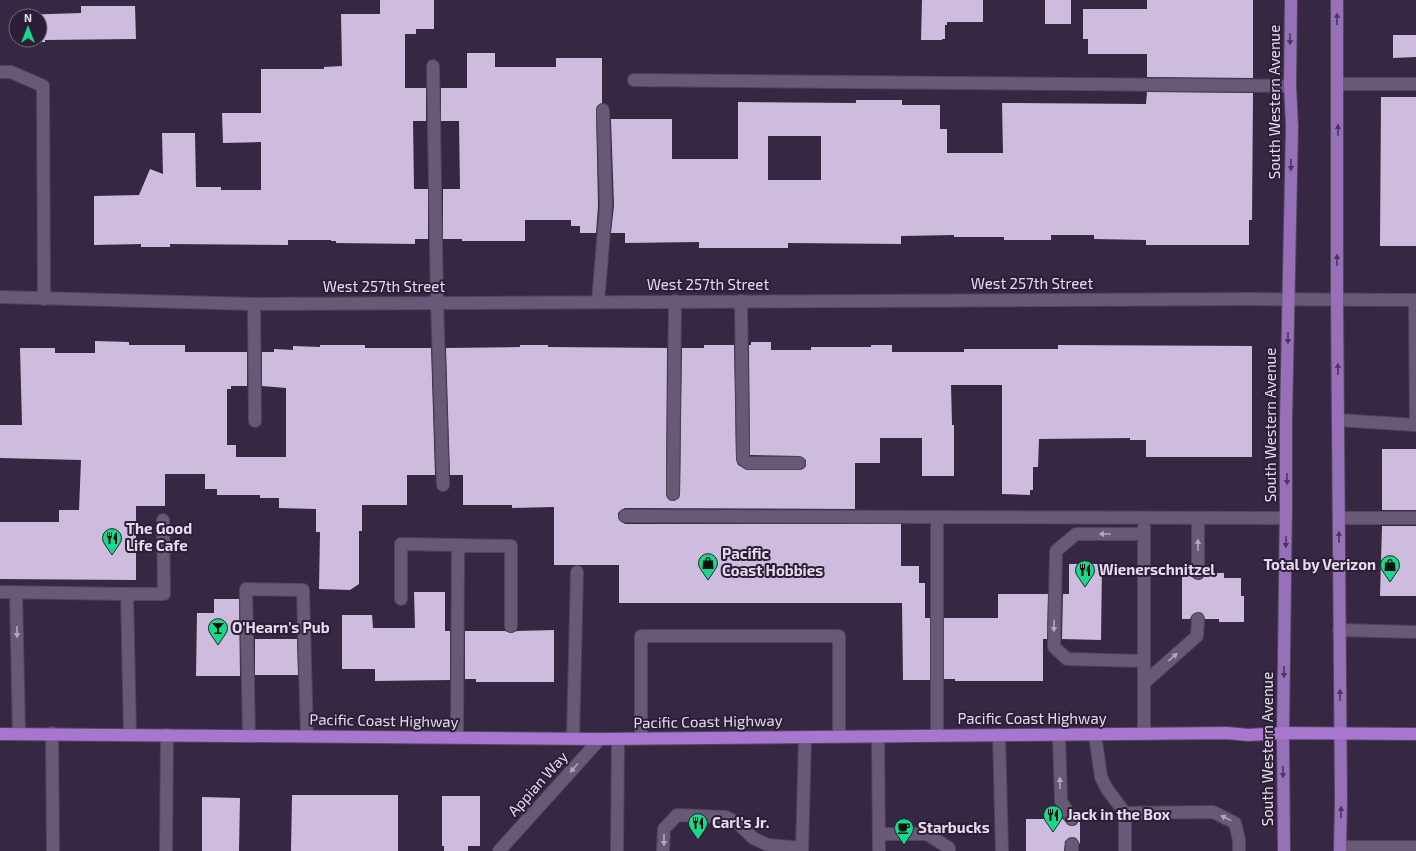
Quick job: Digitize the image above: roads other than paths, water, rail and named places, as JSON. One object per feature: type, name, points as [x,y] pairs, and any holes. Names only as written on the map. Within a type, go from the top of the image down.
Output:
[{"type":"highway","name":"Pacific Coast Highway","points":[[0,734],[52,733],[600,739],[1227,733],[1416,734]]},
{"type":"main road","name":"South Western Avenue","points":[[1284,851],[1283,733],[1286,419],[1292,126],[1290,86],[1291,0]]},
{"type":"main road","points":[[1337,0],[1340,849]]},
{"type":"street","points":[[433,66],[437,303],[443,485]]},
{"type":"street","points":[[0,72],[11,72],[43,86],[44,299]]},
{"type":"street","points":[[634,80],[1290,86]]},
{"type":"street","points":[[1338,84],[1416,84]]},
{"type":"street","points":[[598,302],[606,206],[603,110]]},
{"type":"street","name":"West 257th Street","points":[[0,297],[254,304],[675,301],[1415,300]]},
{"type":"street","points":[[1338,420],[1416,425],[1415,300]]},
{"type":"street","points":[[673,494],[675,301]]},
{"type":"street","points":[[741,301],[743,459],[748,463],[799,463]]},
{"type":"street","points":[[254,304],[255,421]]},
{"type":"street","points":[[626,516],[1286,518]]},
{"type":"street","points":[[937,517],[937,736]]},
{"type":"street","points":[[1144,518],[1144,734]]},
{"type":"street","points":[[1198,518],[1198,573]]},
{"type":"street","points":[[1339,518],[1416,518]]},
{"type":"street","points":[[0,592],[164,594],[163,520]]},
{"type":"street","points":[[1144,534],[1076,534],[1056,551],[1054,647],[1067,659],[1144,661]]},
{"type":"street","points":[[401,599],[402,544],[511,546],[511,626]]},
{"type":"street","points":[[457,737],[458,546]]},
{"type":"street","points":[[573,738],[577,572]]},
{"type":"street","points":[[249,735],[246,589],[303,590],[307,736]]},
{"type":"street","points":[[16,592],[19,734]]},
{"type":"street","points":[[127,594],[130,734]]},
{"type":"street","points":[[1144,683],[1197,636],[1198,619]]},
{"type":"street","points":[[1339,630],[1416,632]]},
{"type":"street","points":[[641,738],[641,636],[839,636],[839,737]]},
{"type":"street","points":[[52,733],[53,851]]},
{"type":"street","points":[[166,734],[166,851]]},
{"type":"street","points":[[999,735],[1002,851]]},
{"type":"street","points":[[1059,735],[1060,800],[1072,819]]},
{"type":"street","points":[[1095,735],[1101,777],[1107,789],[1125,813],[1125,851]]},
{"type":"street","points":[[663,851],[664,829],[677,815],[726,817],[738,823],[753,838],[768,845],[802,850],[805,737]]},
{"type":"street","points":[[878,737],[879,851]]},
{"type":"street","name":"Appian Way","points":[[499,851],[600,739]]},
{"type":"street","points":[[617,851],[618,739]]},
{"type":"street","points":[[1125,813],[1213,812],[1235,823],[1239,840],[1239,851]]},
{"type":"street","points":[[878,834],[927,834],[948,848],[948,851]]},
{"type":"street","points":[[1340,849],[1392,849],[1416,847]]},
{"type":"place","name":"The Good Life Cafe","points":[[112,555]]},
{"type":"place","name":"Pacific Coast Hobbies","points":[[708,580]]},
{"type":"place","name":"Total by Verizon","points":[[1390,582]]},
{"type":"place","name":"Wienerschnitzel","points":[[1085,587]]},
{"type":"place","name":"O'Hearn's Pub","points":[[218,645]]},
{"type":"place","name":"Jack in the Box","points":[[1053,832]]},
{"type":"place","name":"Carl's Jr.","points":[[698,840]]},
{"type":"place","name":"Starbucks","points":[[904,845]]}]
